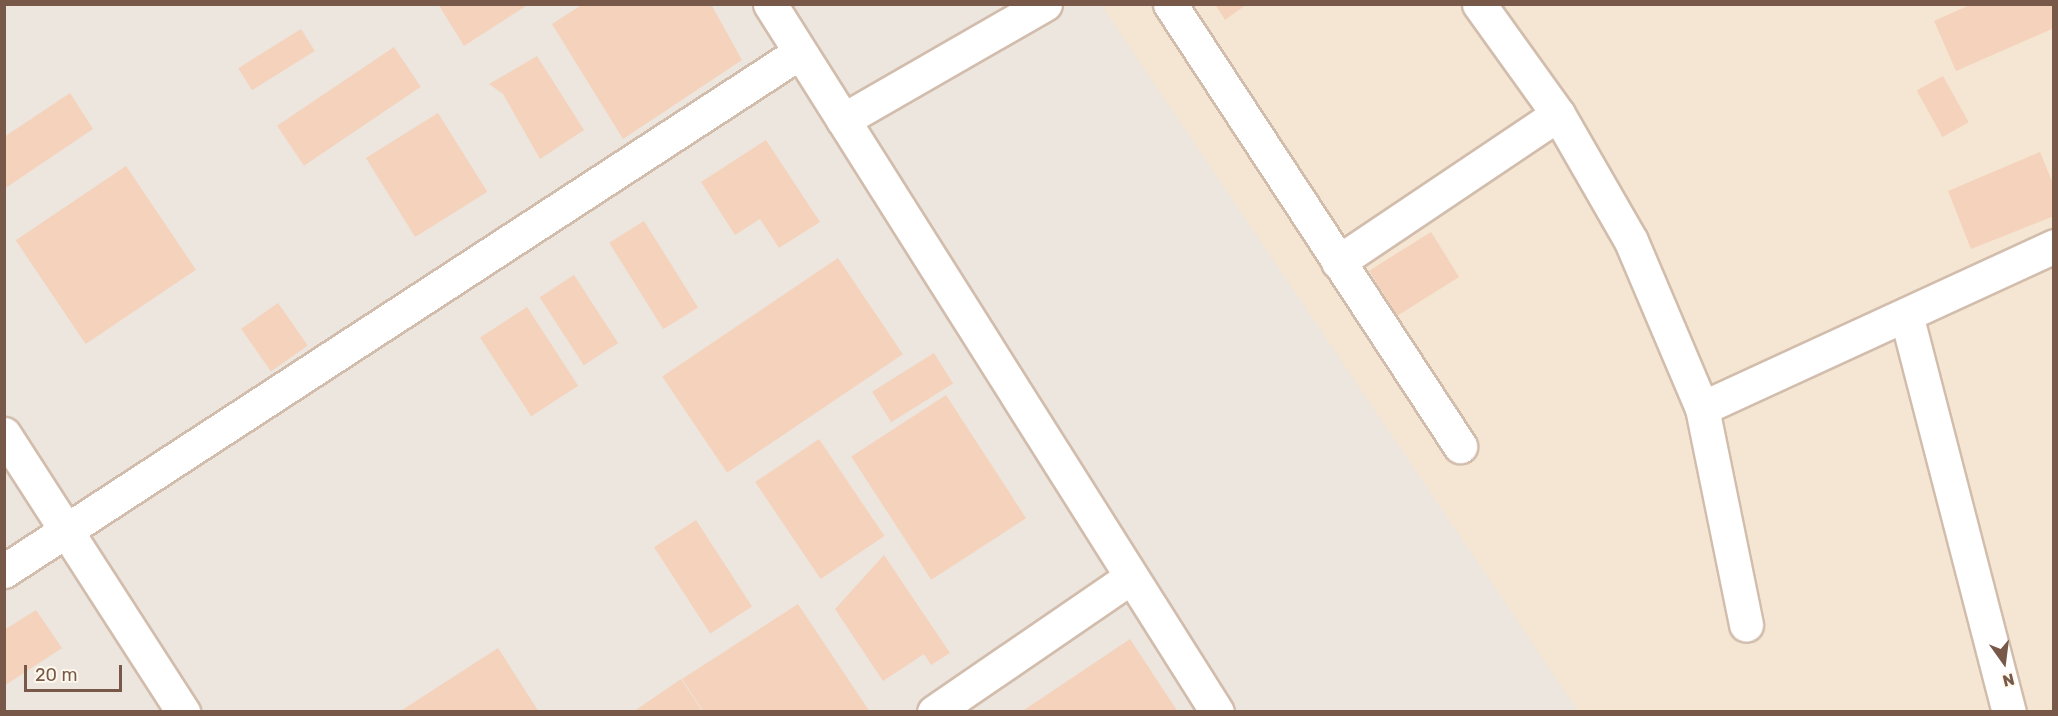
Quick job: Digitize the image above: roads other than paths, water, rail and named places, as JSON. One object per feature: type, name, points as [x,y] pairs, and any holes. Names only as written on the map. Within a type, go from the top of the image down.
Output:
[{"type":"street","points":[[770,4],[1217,711]]},
{"type":"street","points":[[843,120],[1045,4]]},
{"type":"street","points":[[1170,4],[1460,446]]},
{"type":"street","points":[[1479,4],[1558,114],[1631,241],[1702,408],[1746,625]]},
{"type":"street","points":[[4,571],[800,52]]},
{"type":"street","points":[[1338,262],[1558,114]]},
{"type":"street","points":[[1702,408],[1907,318],[2054,246]]},
{"type":"street","points":[[1907,318],[2009,711]]},
{"type":"street","points":[[4,434],[183,711]]},
{"type":"street","points":[[934,711],[1131,577]]}]
